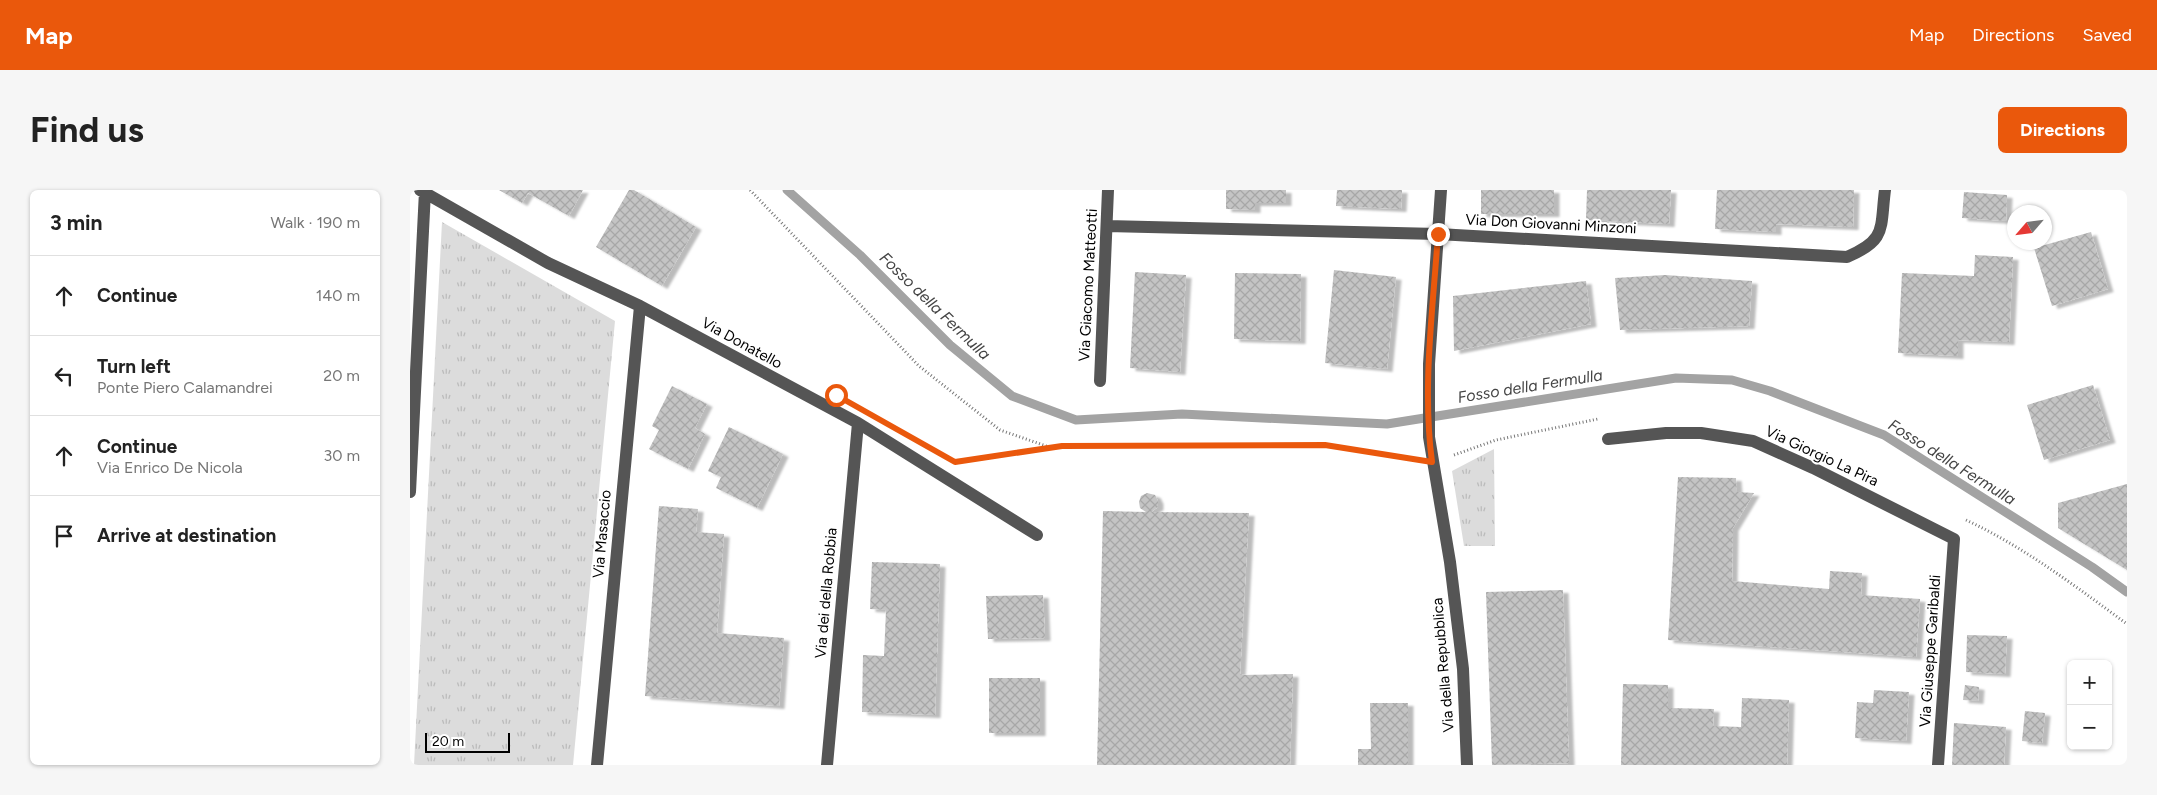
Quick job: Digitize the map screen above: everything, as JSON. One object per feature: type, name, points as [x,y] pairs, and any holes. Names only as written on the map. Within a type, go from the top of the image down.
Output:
[{"type":"street","name":"Via Giacomo Matteotti","points":[[1100,381],[1108,226],[1108,190]]},
{"type":"street","name":"Via della Repubblica","points":[[1441,190],[1429,364],[1429,437],[1450,562],[1463,669],[1467,765]]},
{"type":"street","name":"Via Don Giovanni Minzoni","points":[[1108,226],[1438,234],[1846,258],[1865,249],[1879,236],[1885,190]]},
{"type":"street","name":"Via Donatello","points":[[410,492],[422,191],[548,263],[640,306],[858,423],[1038,535]]},
{"type":"street","name":"Via Masaccio","points":[[597,765],[640,306]]},
{"type":"street","name":"Via dei della Robbia","points":[[827,765],[858,423]]},
{"type":"street","name":"Via Giorgio La Pira","points":[[1608,439],[1666,433],[1701,433],[1753,441],[1813,468],[1954,538]]},
{"type":"street","name":"Via Giuseppe Garibaldi","points":[[1938,765],[1954,538]]},
{"type":"path","points":[[750,190],[919,366],[1000,430],[1050,448]]},
{"type":"path","points":[[955,462],[1050,448],[1325,445],[1432,462]]},
{"type":"green space","points":[[442,222],[615,321],[573,765],[414,765]]},
{"type":"green space","points":[[1494,449],[1495,546],[1464,546],[1452,471]]},
{"type":"building","points":[[499,190],[583,190],[569,216],[528,193],[522,203]]},
{"type":"building","points":[[629,190],[634,190],[696,227],[662,286],[596,247]]},
{"type":"building","points":[[1226,190],[1286,190],[1286,203],[1255,203],[1255,210],[1226,209]]},
{"type":"building","points":[[1337,190],[1402,190],[1401,209],[1336,206]]},
{"type":"building","points":[[1481,190],[1554,190],[1554,214],[1481,214]]},
{"type":"building","points":[[1587,190],[1671,190],[1669,224],[1586,220]]},
{"type":"building","points":[[1717,190],[1854,190],[1853,227],[1776,224],[1776,232],[1715,229]]},
{"type":"building","points":[[1964,192],[2007,195],[2006,221],[1962,218]]},
{"type":"building","points":[[2091,232],[2108,289],[2052,306],[2035,250],[2052,250],[2052,243]]},
{"type":"building","points":[[1975,255],[2013,257],[2009,342],[1958,340],[1958,356],[1898,353],[1902,273],[1974,276]]},
{"type":"building","points":[[1334,270],[1396,277],[1387,369],[1325,363]]},
{"type":"building","points":[[1135,272],[1186,275],[1180,372],[1130,368]]},
{"type":"building","points":[[1235,273],[1301,274],[1300,341],[1234,339]]},
{"type":"building","points":[[1665,275],[1752,281],[1749,326],[1620,330],[1615,278]]},
{"type":"building","points":[[1586,281],[1591,324],[1454,351],[1453,296]]},
{"type":"building","points":[[2093,385],[2110,440],[2044,460],[2027,405]]},
{"type":"building","points":[[672,386],[707,404],[695,428],[705,434],[688,469],[649,449],[659,430],[652,426]]},
{"type":"building","points":[[729,427],[783,454],[757,508],[716,488],[721,477],[708,471]]},
{"type":"building","points":[[1678,477],[1736,478],[1737,492],[1754,493],[1733,528],[1732,581],[1829,589],[1830,571],[1862,573],[1861,595],[1920,599],[1916,657],[1668,640]]},
{"type":"building","points":[[2127,484],[2127,570],[2058,528],[2058,503]]},
{"type":"building","points":[[1147,493],[1155,495],[1158,501],[1158,507],[1151,512],[1249,513],[1240,675],[1293,674],[1290,765],[1097,765],[1103,511],[1146,512],[1140,508],[1139,502],[1141,496]]},
{"type":"building","points":[[659,506],[698,509],[696,532],[724,534],[717,633],[784,638],[779,706],[645,696]]},
{"type":"building","points":[[872,562],[940,564],[935,715],[862,712],[863,655],[884,656],[886,610],[870,609]]},
{"type":"building","points":[[1563,590],[1569,763],[1492,765],[1486,592]]},
{"type":"building","points":[[1043,595],[1045,638],[988,639],[986,596]]},
{"type":"building","points":[[1967,635],[2007,636],[2005,674],[1966,672]]},
{"type":"building","points":[[989,678],[1040,678],[1040,733],[989,733]]},
{"type":"building","points":[[1623,684],[1668,685],[1668,708],[1714,709],[1713,726],[1741,727],[1742,698],[1789,700],[1787,765],[1621,765]]},
{"type":"building","points":[[1965,685],[1979,687],[1978,701],[1963,700]]},
{"type":"building","points":[[1874,690],[1909,692],[1906,741],[1855,738],[1857,702],[1873,703]]},
{"type":"building","points":[[1370,703],[1408,703],[1408,765],[1358,765],[1358,749],[1371,749]]},
{"type":"building","points":[[2025,711],[2045,713],[2042,743],[2022,741]]},
{"type":"building","points":[[1954,723],[2006,727],[2004,765],[1952,765]]},
{"type":"waterway","name":"Fosso della Fermulla","points":[[787,190],[860,255],[950,345],[1012,396],[1076,420],[1182,414],[1387,424],[1676,378],[1732,380],[1770,391],[1884,435],[2092,567],[2127,592]]},
{"type":"route","points":[[836,395],[955,462],[1062,446],[1325,445],[1432,462],[1428,409],[1429,364],[1438,234]]}]
